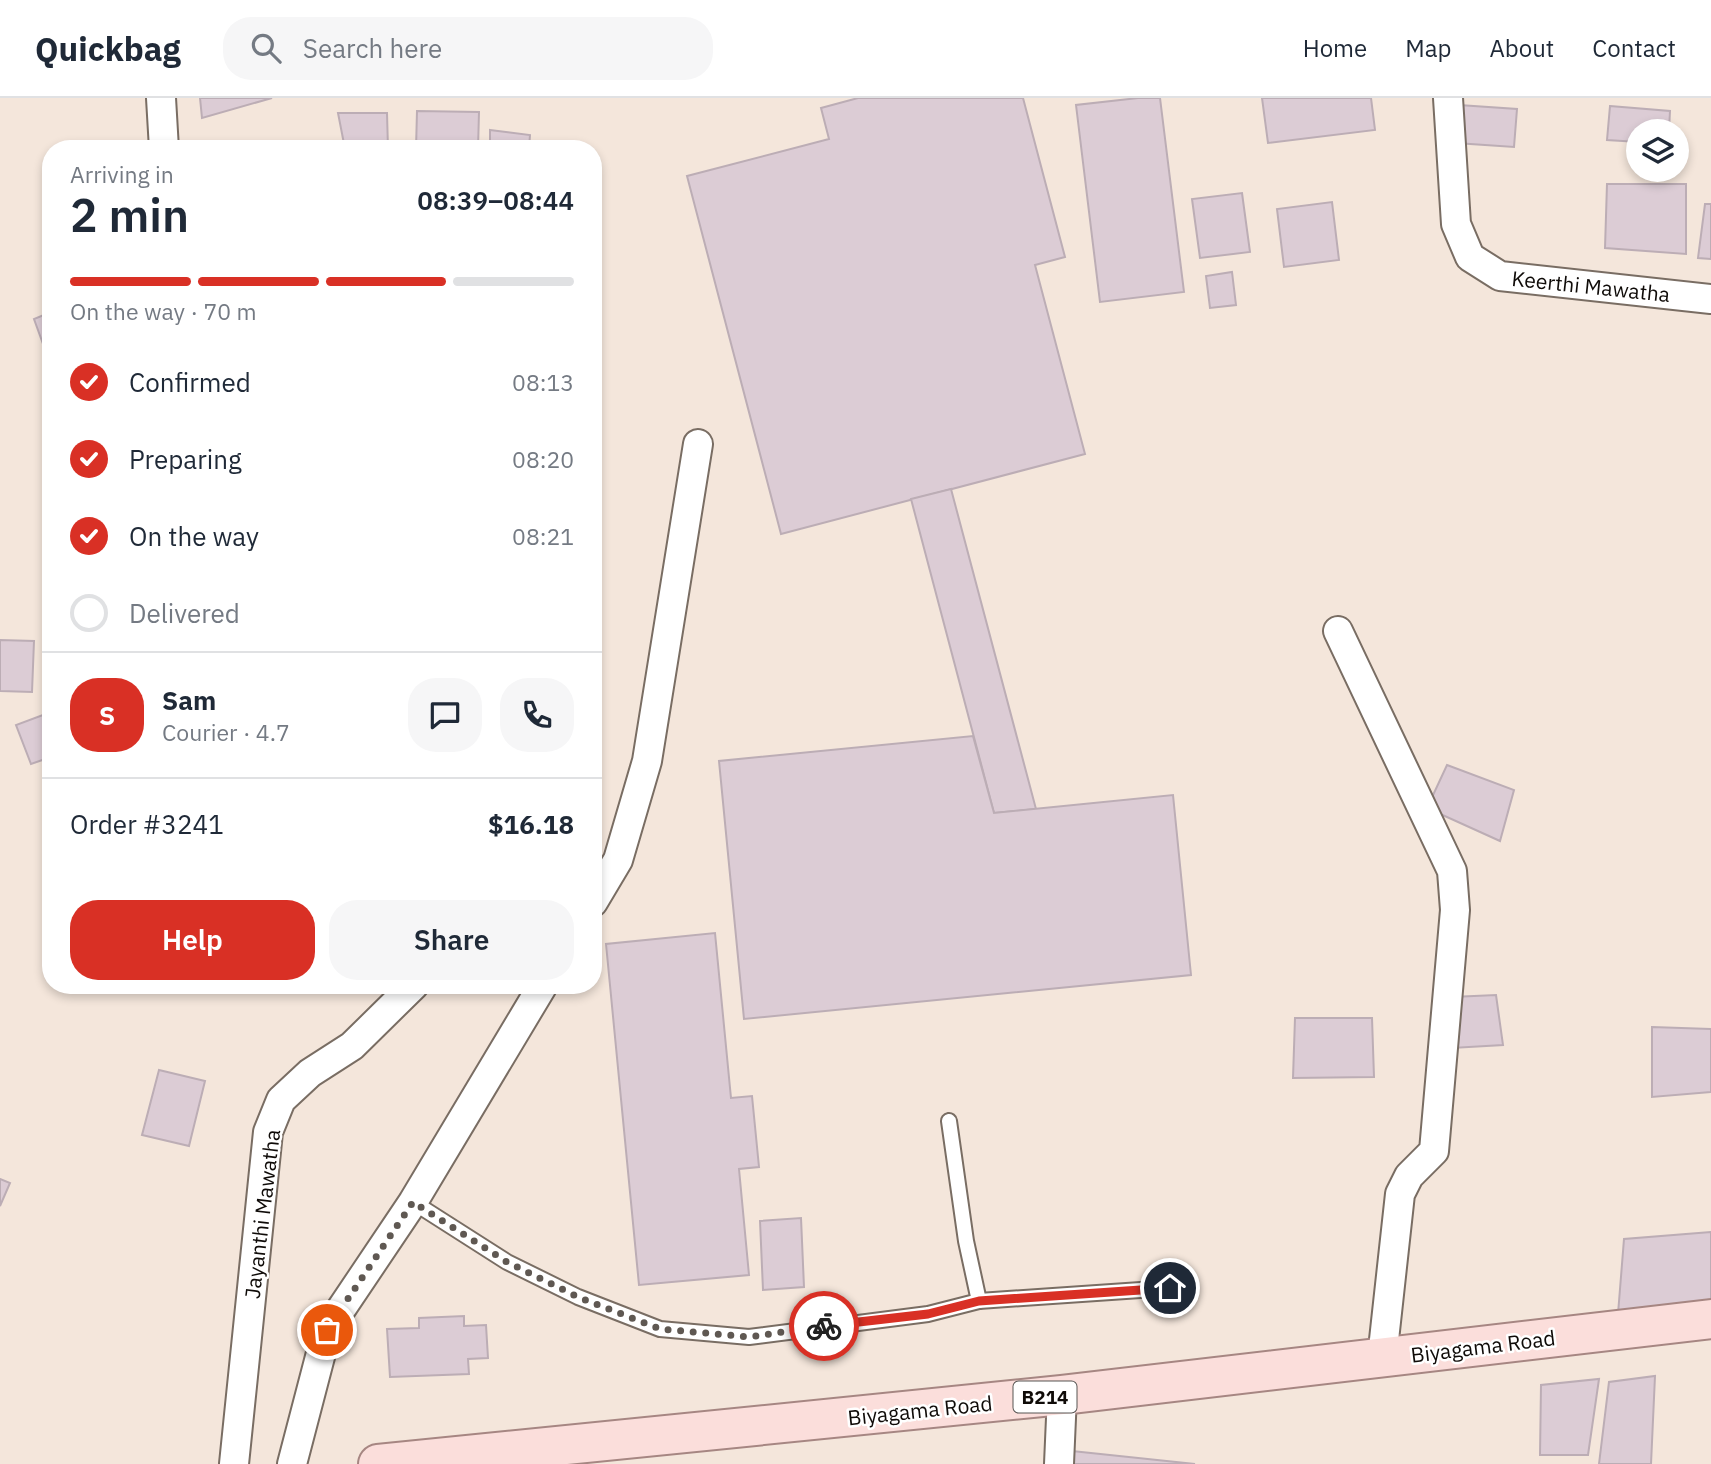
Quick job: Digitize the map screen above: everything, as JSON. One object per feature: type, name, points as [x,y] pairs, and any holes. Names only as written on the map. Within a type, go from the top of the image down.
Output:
[{"type":"main road","name":"Biyagama Road","points":[[378,1464],[1062,1395],[1711,1320]]},
{"type":"street","points":[[161,98],[163,140]]},
{"type":"street","name":"Keerthi Mawatha","points":[[1448,98],[1456,223],[1470,257],[1500,276],[1711,299]]},
{"type":"street","points":[[602,887],[618,860],[647,761],[698,444]]},
{"type":"street","points":[[1338,631],[1452,871],[1455,910],[1434,1151],[1409,1176],[1400,1194],[1382,1358]]},
{"type":"street","name":"Jayanthi Mawatha","points":[[234,1464],[268,1132],[281,1100],[310,1073],[352,1046],[405,994]]},
{"type":"street","points":[[292,1464],[327,1330],[413,1202],[538,994]]},
{"type":"street","points":[[1059,1464],[1062,1395]]},
{"type":"lane","points":[[949,1121],[966,1241],[979,1301]]},
{"type":"lane","points":[[413,1202],[507,1262],[578,1297],[660,1329],[749,1337],[928,1314],[979,1301],[1170,1288]]},
{"type":"building","points":[[200,98],[272,98],[202,118]]},
{"type":"building","points":[[858,98],[1023,98],[1065,257],[1035,265],[1085,454],[781,534],[687,176],[829,139],[821,108]]},
{"type":"building","points":[[1160,98],[1184,292],[1100,302],[1076,105]]},
{"type":"building","points":[[1262,98],[1371,98],[1375,130],[1268,143]]},
{"type":"building","points":[[1459,105],[1517,109],[1514,147],[1456,143]]},
{"type":"building","points":[[1610,106],[1670,111],[1670,119],[1626,119],[1626,141],[1607,140]]},
{"type":"building","points":[[417,111],[479,112],[478,140],[416,140]]},
{"type":"building","points":[[338,113],[387,113],[388,140],[343,140]]},
{"type":"building","points":[[490,130],[530,135],[530,140],[490,140]]},
{"type":"building","points":[[1607,184],[1686,184],[1686,254],[1605,248]]},
{"type":"building","points":[[1242,193],[1250,252],[1200,258],[1192,199]]},
{"type":"building","points":[[1332,202],[1339,260],[1284,267],[1277,209]]},
{"type":"building","points":[[1705,204],[1711,204],[1711,259],[1698,258]]},
{"type":"building","points":[[1232,272],[1236,305],[1210,308],[1206,276]]},
{"type":"building","points":[[42,316],[42,341],[34,319]]},
{"type":"building","points":[[951,489],[1036,809],[994,813],[911,499]]},
{"type":"building","points":[[0,640],[34,641],[32,692],[0,691]]},
{"type":"building","points":[[42,715],[42,760],[31,764],[16,725]]},
{"type":"building","points":[[973,736],[994,813],[1173,795],[1191,975],[744,1019],[719,761]]},
{"type":"building","points":[[1447,765],[1514,790],[1500,841],[1427,808]]},
{"type":"building","points":[[715,933],[731,1098],[752,1096],[759,1167],[739,1169],[749,1275],[639,1285],[606,944]]},
{"type":"building","points":[[1496,995],[1503,1045],[1452,1048],[1452,997]]},
{"type":"building","points":[[1295,1018],[1372,1018],[1374,1077],[1293,1078]]},
{"type":"building","points":[[1652,1027],[1711,1029],[1711,1092],[1652,1097]]},
{"type":"building","points":[[159,1070],[205,1081],[189,1146],[142,1135]]},
{"type":"building","points":[[0,1179],[10,1183],[0,1206]]},
{"type":"building","points":[[801,1218],[804,1287],[763,1290],[760,1221]]},
{"type":"building","points":[[1711,1232],[1711,1304],[1618,1314],[1624,1239]]},
{"type":"building","points":[[464,1316],[464,1326],[486,1325],[488,1358],[468,1359],[469,1374],[390,1377],[387,1329],[419,1328],[419,1318]]},
{"type":"building","points":[[1655,1376],[1651,1464],[1599,1464],[1609,1382]]},
{"type":"building","points":[[1599,1379],[1588,1455],[1540,1455],[1541,1385]]},
{"type":"building","points":[[1072,1451],[1195,1464],[1071,1464]]},
{"type":"way so far","points":[[327,1330],[413,1202],[507,1262],[578,1297],[660,1329],[749,1337],[824,1326]]},
{"type":"route","points":[[824,1326],[928,1314],[979,1301],[1170,1288]]}]
